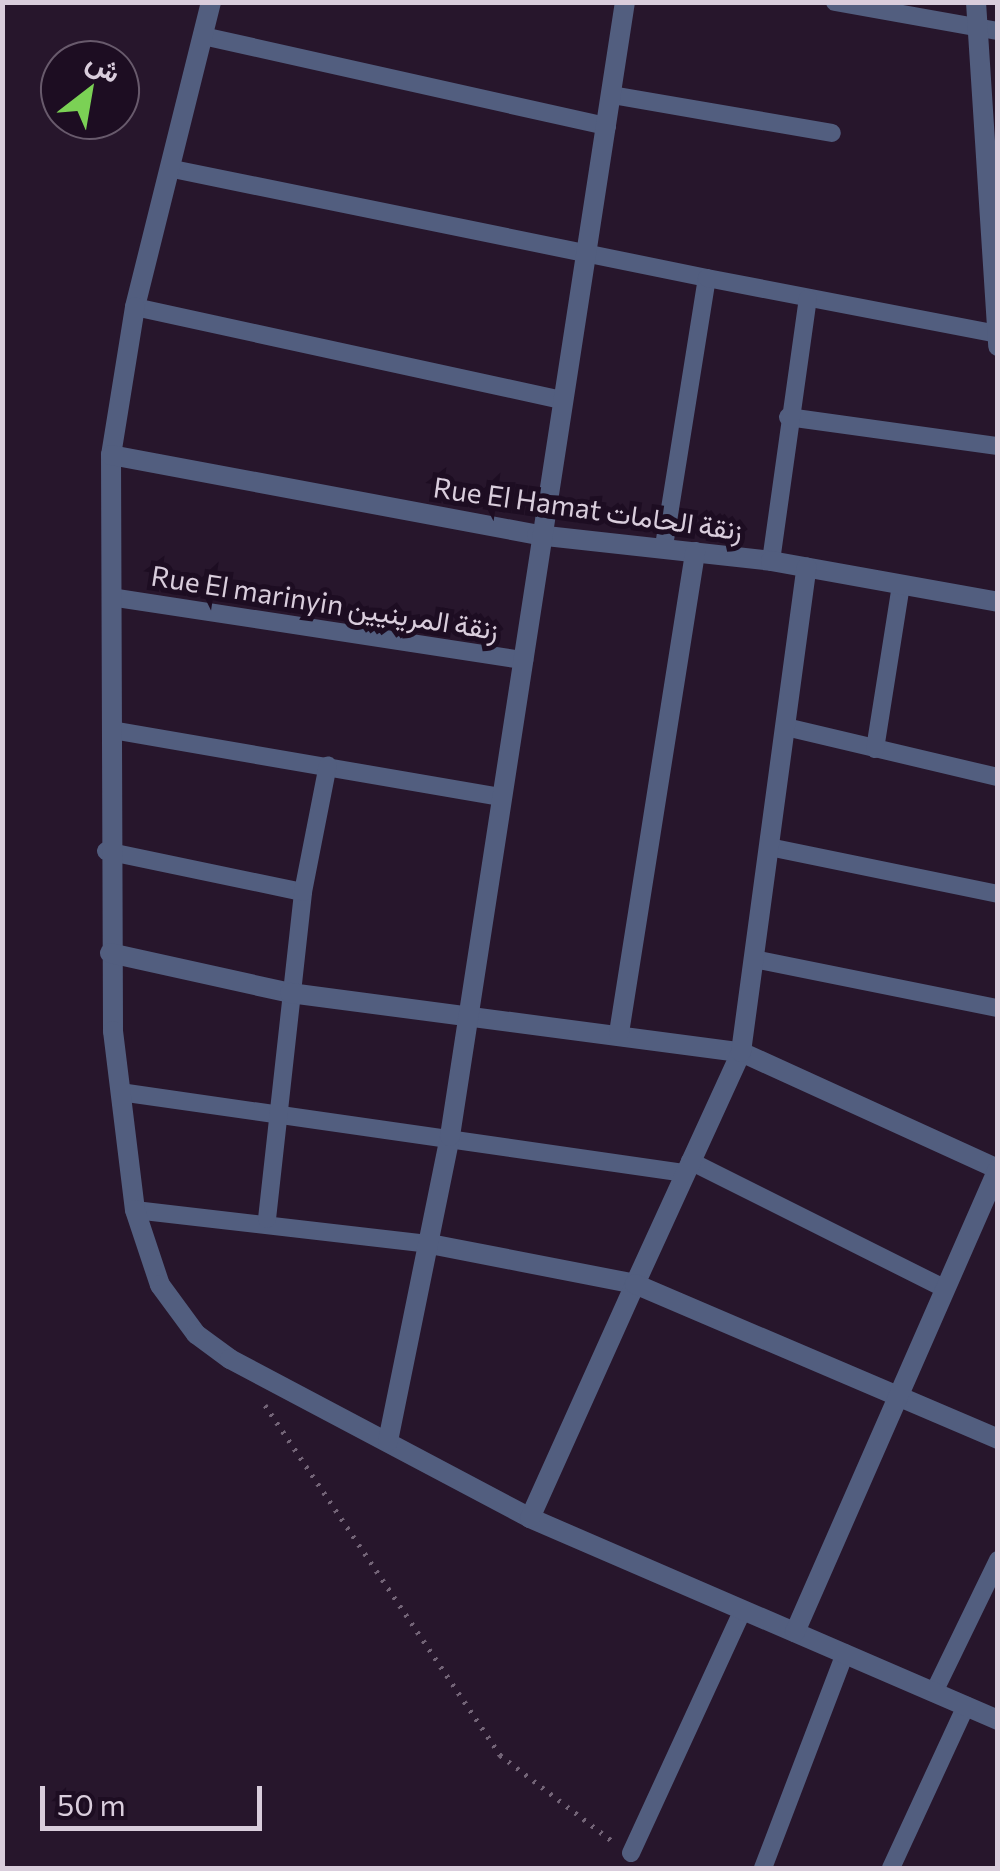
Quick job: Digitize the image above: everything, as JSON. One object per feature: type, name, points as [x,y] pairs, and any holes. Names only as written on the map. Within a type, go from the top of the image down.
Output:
[{"type":"street","points":[[211,2],[174,169],[136,307],[112,455],[117,598],[106,852],[120,1092],[134,1210],[174,1310],[230,1359],[530,1518],[998,1720]]},
{"type":"street","points":[[388,1441],[450,1136],[524,660],[537,535],[587,255],[625,2]]},
{"type":"street","points":[[976,2],[993,167],[998,346]]},
{"type":"street","name":"Rue El Hamat زنقة الحامات","points":[[112,455],[537,535],[664,546],[771,561],[998,602]]},
{"type":"street","points":[[620,1033],[695,552]]},
{"type":"street","points":[[530,1518],[742,1052],[759,960],[807,568]]},
{"type":"street","points":[[110,953],[290,993],[466,1019],[620,1033],[742,1052],[998,1169],[795,1632]]},
{"type":"street","points":[[430,1244],[635,1284],[998,1439]]},
{"type":"lane","points":[[836,2],[998,31]]},
{"type":"lane","points":[[203,36],[607,126]]},
{"type":"lane","points":[[612,95],[832,133]]},
{"type":"lane","points":[[174,169],[808,300],[997,334]]},
{"type":"lane","points":[[664,546],[707,278]]},
{"type":"lane","points":[[771,561],[788,417],[808,300]]},
{"type":"lane","points":[[136,307],[561,400]]},
{"type":"lane","points":[[788,417],[998,446]]},
{"type":"lane","points":[[875,749],[901,584]]},
{"type":"lane","name":"Rue El marinyin زنقة المرينيين","points":[[117,598],[524,660]]},
{"type":"lane","points":[[786,728],[998,777]]},
{"type":"lane","points":[[112,730],[500,797]]},
{"type":"lane","points":[[266,1219],[303,892],[328,765]]},
{"type":"lane","points":[[774,848],[998,894]]},
{"type":"lane","points":[[106,852],[303,892]]},
{"type":"lane","points":[[759,960],[998,1008]]},
{"type":"lane","points":[[120,1092],[688,1167],[944,1288]]},
{"type":"lane","points":[[134,1210],[266,1219],[430,1244]]},
{"type":"lane","points":[[934,1692],[998,1560]]},
{"type":"lane","points":[[632,1853],[742,1612]]},
{"type":"lane","points":[[763,1868],[845,1653]]},
{"type":"lane","points":[[891,1868],[966,1706]]},
{"type":"path","points":[[230,1359],[500,1755],[632,1853]]}]
